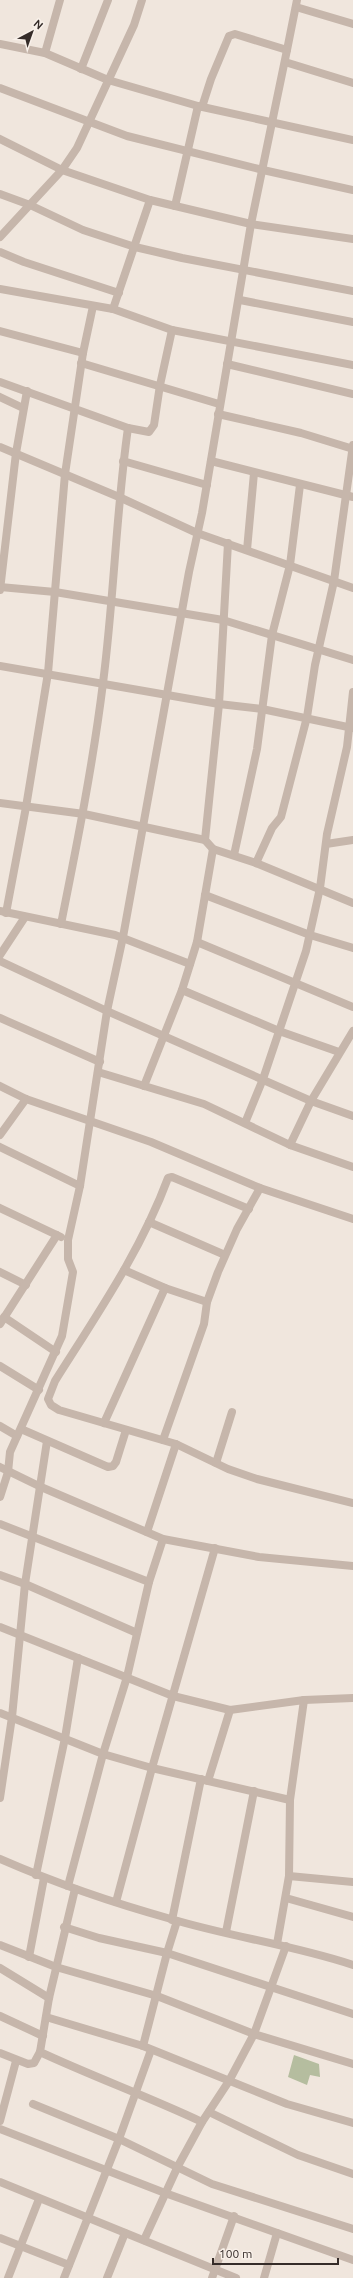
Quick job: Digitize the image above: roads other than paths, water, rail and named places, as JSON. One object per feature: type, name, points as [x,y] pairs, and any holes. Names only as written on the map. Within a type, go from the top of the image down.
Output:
[{"type":"street","points":[[45,53],[60,0]]},
{"type":"street","points":[[81,69],[108,0]]},
{"type":"street","points":[[0,237],[62,170],[77,148],[134,25],[142,0]]},
{"type":"street","points":[[0,1497],[8,1472],[10,1452],[62,1336],[72,1272],[68,1259],[68,1240],[80,1186],[89,1119],[100,1062],[107,1011],[144,827],[166,696],[207,485],[219,404],[240,300],[251,224],[296,3],[353,24]]},
{"type":"street","points":[[175,206],[186,152],[200,106],[229,36],[235,34],[287,50]]},
{"type":"street","points":[[0,44],[45,53],[108,80],[200,106],[353,140]]},
{"type":"street","points":[[285,62],[353,82]]},
{"type":"street","points":[[0,88],[127,136],[186,152],[353,190]]},
{"type":"street","points":[[0,139],[62,170],[150,200],[251,224],[353,240]]},
{"type":"street","points":[[0,194],[30,205],[83,230],[135,247],[244,271],[353,290]]},
{"type":"street","points":[[113,309],[150,200]]},
{"type":"street","points":[[0,252],[24,262],[119,293]]},
{"type":"street","points":[[0,289],[113,309],[172,330],[353,365]]},
{"type":"street","points":[[240,300],[353,322]]},
{"type":"street","points":[[93,306],[81,363],[65,474],[48,674],[26,807],[3,912],[123,937],[190,964]]},
{"type":"street","points":[[0,382],[75,407],[128,428],[149,432],[153,429],[160,385],[172,330]]},
{"type":"street","points":[[0,331],[83,353]]},
{"type":"street","points":[[81,363],[160,385],[219,404]]},
{"type":"street","points":[[227,364],[353,394]]},
{"type":"street","points":[[0,590],[16,453],[27,391]]},
{"type":"street","points":[[0,398],[23,408]]},
{"type":"street","points":[[218,414],[301,433],[352,448],[350,497],[306,718],[281,818],[272,828],[256,863]]},
{"type":"street","points":[[61,924],[84,814],[103,683],[119,497],[128,428]]},
{"type":"street","points":[[0,447],[119,497],[197,533],[353,588]]},
{"type":"street","points":[[123,461],[207,485]]},
{"type":"street","points":[[211,461],[350,497]]},
{"type":"street","points":[[247,550],[254,473]]},
{"type":"street","points":[[234,855],[257,749],[272,635],[290,565],[300,485]]},
{"type":"street","points":[[205,840],[219,704],[228,543]]},
{"type":"street","points":[[0,587],[55,592],[111,603],[223,620],[353,660]]},
{"type":"street","points":[[0,666],[103,683],[166,696],[262,709],[351,727]]},
{"type":"street","points":[[245,1123],[264,1079],[279,1031],[296,985],[310,935],[320,888],[326,844],[351,727],[353,692]]},
{"type":"street","points":[[0,803],[84,814],[205,840],[213,849],[256,863],[320,888],[353,903]]},
{"type":"street","points":[[326,844],[353,840]]},
{"type":"street","points":[[144,1086],[182,990],[197,942],[213,849]]},
{"type":"street","points":[[205,895],[310,935],[353,948]]},
{"type":"street","points":[[0,955],[25,917]]},
{"type":"street","points":[[197,942],[296,985],[353,1007]]},
{"type":"street","points":[[0,961],[107,1011],[311,1101],[353,1116]]},
{"type":"street","points":[[182,990],[279,1031],[339,1052]]},
{"type":"street","points":[[0,1018],[100,1062]]},
{"type":"street","points":[[290,1144],[311,1101],[339,1052],[351,1036]]},
{"type":"street","points":[[98,1072],[204,1104],[290,1144],[353,1167]]},
{"type":"street","points":[[0,1086],[26,1098],[151,1142],[260,1188],[353,1219]]},
{"type":"street","points":[[0,1135],[26,1098]]},
{"type":"street","points":[[0,1147],[80,1186]]},
{"type":"street","points":[[248,1209],[168,1178],[149,1222],[124,1270],[55,1381],[48,1399],[51,1405],[59,1410],[176,1444],[216,1463],[256,1479],[353,1503]]},
{"type":"street","points":[[163,1440],[204,1324],[207,1302],[225,1255],[260,1188]]},
{"type":"street","points":[[0,1208],[68,1240]]},
{"type":"street","points":[[149,1222],[225,1255]]},
{"type":"street","points":[[56,1352],[2,1320],[57,1235]]},
{"type":"street","points":[[124,1270],[165,1288],[207,1302]]},
{"type":"street","points":[[0,1272],[26,1285]]},
{"type":"street","points":[[104,1423],[165,1288]]},
{"type":"street","points":[[0,1366],[39,1390]]},
{"type":"street","points":[[216,1463],[232,1412]]},
{"type":"street","points":[[0,1426],[47,1441],[108,1467],[113,1466],[116,1462],[126,1430]]},
{"type":"street","points":[[0,1798],[12,1717],[25,1584],[47,1441]]},
{"type":"street","points":[[147,1532],[176,1444]]},
{"type":"street","points":[[0,1467],[41,1487],[163,1538],[259,1557],[353,1566]]},
{"type":"street","points":[[0,1524],[149,1582]]},
{"type":"street","points":[[0,2053],[16,2061],[28,2064],[34,2063],[40,2052],[71,1887],[103,1754],[127,1678],[149,1582],[163,1538]]},
{"type":"street","points":[[116,1902],[152,1768],[215,1548]]},
{"type":"street","points":[[0,1575],[25,1584],[138,1633]]},
{"type":"street","points":[[0,1627],[173,1696],[230,1710],[304,1700],[353,1698]]},
{"type":"street","points":[[29,1957],[40,1876],[78,1658]]},
{"type":"street","points":[[277,1944],[289,1876],[290,1800],[304,1700]]},
{"type":"street","points":[[143,2046],[157,1996],[175,1920],[204,1780],[230,1710]]},
{"type":"street","points":[[0,1713],[103,1754],[152,1768],[290,1800]]},
{"type":"street","points":[[226,1932],[254,1791]]},
{"type":"street","points":[[0,1859],[71,1887],[175,1920],[286,1946],[353,1965]]},
{"type":"street","points":[[289,1876],[353,1882]]},
{"type":"street","points":[[286,1898],[353,1917]]},
{"type":"street","points":[[64,1927],[99,1938],[167,1953],[353,2014]]},
{"type":"street","points":[[0,1945],[56,1967],[157,1996],[254,2034],[353,2064]]},
{"type":"street","points":[[144,2240],[178,2166],[202,2122],[229,2081],[254,2034],[286,1946]]},
{"type":"street","points":[[0,1968],[49,1998]]},
{"type":"street","points":[[0,2016],[43,2036]]},
{"type":"street","points":[[46,2017],[143,2046],[287,2104],[353,2123]]},
{"type":"street","points":[[64,2278],[89,2218],[151,2050]]},
{"type":"street","points":[[40,2052],[86,2073],[136,2092],[202,2122]]},
{"type":"street","points":[[0,2121],[16,2061]]},
{"type":"street","points":[[33,2104],[119,2139],[178,2166],[194,2177],[353,2229]]},
{"type":"street","points":[[209,2112],[298,2155],[353,2174]]},
{"type":"street","points":[[0,2129],[165,2192],[353,2260]]},
{"type":"street","points":[[0,2182],[236,2278]]},
{"type":"street","points":[[8,2278],[40,2199]]},
{"type":"street","points":[[212,2278],[234,2216]]},
{"type":"street","points":[[264,2278],[277,2232]]},
{"type":"street","points":[[107,2278],[125,2233]]},
{"type":"street","points":[[0,2238],[70,2265]]}]
